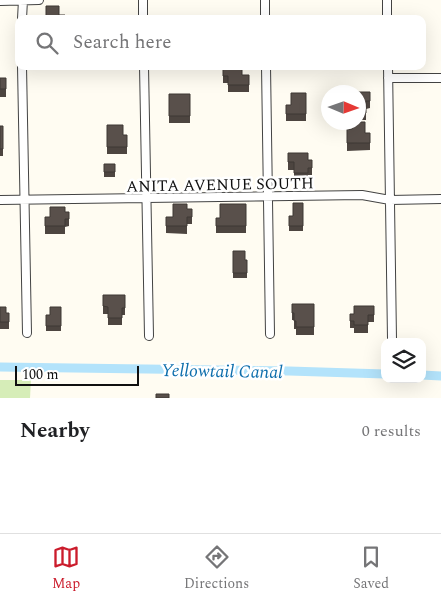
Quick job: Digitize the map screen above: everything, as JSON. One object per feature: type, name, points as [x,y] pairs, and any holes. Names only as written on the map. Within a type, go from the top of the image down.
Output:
[{"type":"street","points":[[0,0],[39,0]]},
{"type":"street","points":[[22,15],[23,0]]},
{"type":"street","points":[[143,0],[143,15]]},
{"type":"street","points":[[265,0],[265,15]]},
{"type":"street","points":[[387,0],[387,15]]},
{"type":"street","points":[[22,70],[27,333]]},
{"type":"street","points":[[144,70],[149,336]]},
{"type":"street","points":[[266,70],[270,334]]},
{"type":"street","points":[[388,70],[392,338]]},
{"type":"street","points":[[388,78],[441,78]]},
{"type":"street","name":"ANITA AVENUE SOUTH","points":[[0,200],[268,196],[362,196],[390,200],[441,199]]},
{"type":"green space","points":[[0,380],[31,380],[30,398],[0,398]]},
{"type":"building","points":[[46,6],[59,6],[59,15],[46,15]]},
{"type":"building","points":[[223,70],[242,70],[242,75],[249,75],[249,85],[228,85],[228,76],[223,76]]},
{"type":"building","points":[[0,78],[6,78],[6,89],[0,89]]},
{"type":"building","points":[[366,92],[370,92],[370,101],[366,101]]},
{"type":"building","points":[[291,93],[306,93],[306,114],[286,114],[286,105],[291,105]]},
{"type":"building","points":[[169,94],[190,94],[190,116],[169,116]]},
{"type":"building","points":[[107,125],[123,125],[123,135],[127,135],[127,147],[107,147]]},
{"type":"building","points":[[0,126],[3,126],[3,149],[0,149]]},
{"type":"building","points":[[347,130],[365,130],[365,133],[370,133],[370,143],[347,143]]},
{"type":"building","points":[[288,153],[308,153],[308,160],[312,160],[312,168],[308,168],[308,173],[294,173],[294,162],[288,162]]},
{"type":"building","points":[[104,164],[115,164],[115,172],[104,172]]},
{"type":"building","points":[[293,203],[303,203],[303,226],[289,226],[289,216],[293,216]]},
{"type":"building","points":[[173,204],[187,204],[187,209],[192,209],[192,217],[187,217],[187,226],[166,226],[166,217],[173,217]]},
{"type":"building","points":[[220,204],[246,204],[246,226],[216,226],[216,218],[220,218]]},
{"type":"building","points":[[50,207],[65,207],[65,212],[69,212],[69,219],[65,219],[65,226],[45,226],[45,217],[50,217]]},
{"type":"building","points":[[233,251],[245,251],[247,273],[233,273]]},
{"type":"building","points":[[103,295],[125,295],[125,308],[122,308],[122,318],[108,318],[108,307],[103,306]]},
{"type":"building","points":[[292,304],[314,304],[314,327],[296,327],[294,313],[292,313]]},
{"type":"building","points":[[354,306],[374,306],[374,315],[368,315],[368,325],[354,325],[354,321],[350,321],[350,314],[354,314]]},
{"type":"building","points":[[0,307],[6,307],[6,313],[9,313],[9,322],[0,322]]},
{"type":"building","points":[[50,307],[61,307],[61,326],[46,326],[46,315],[50,315]]},
{"type":"building","points":[[156,394],[169,394],[169,398],[156,398]]},
{"type":"waterway","name":"Yellowtail Canal","points":[[0,367],[381,374]]},
{"type":"waterway","name":"Yellowtail Canal","points":[[426,375],[441,376]]}]
